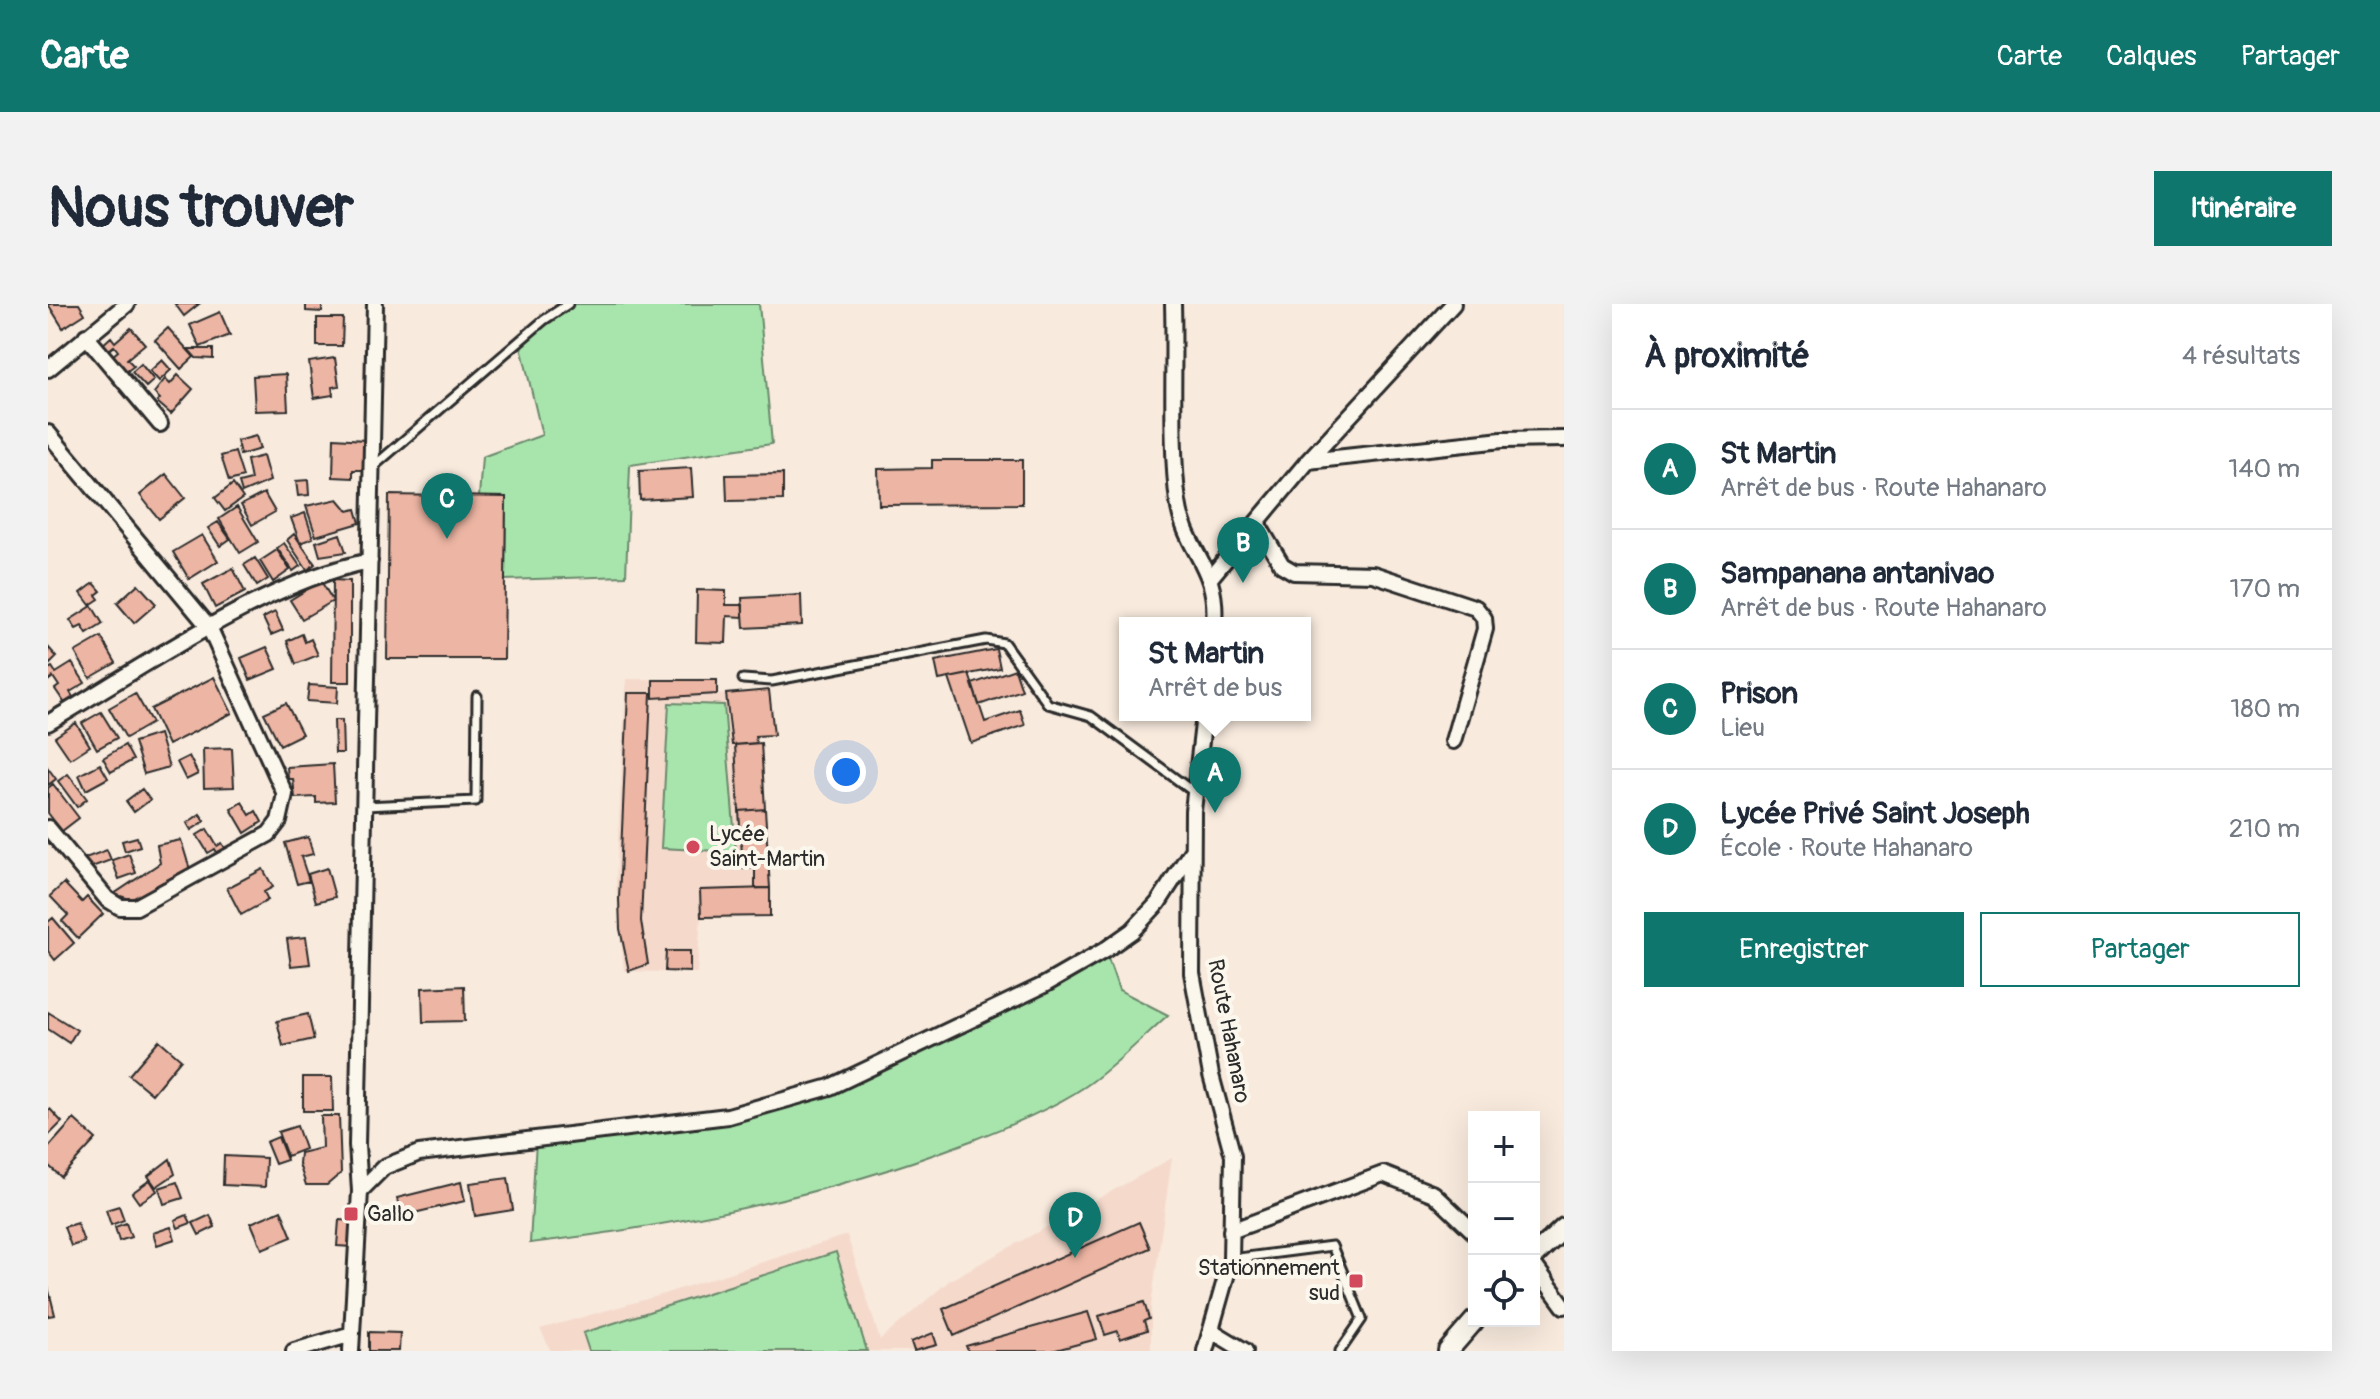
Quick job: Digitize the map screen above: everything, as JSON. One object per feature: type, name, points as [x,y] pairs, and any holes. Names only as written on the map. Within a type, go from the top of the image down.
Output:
[{"type":"main road","points":[[1535,1255],[1564,1228]]},
{"type":"main road","points":[[1448,1351],[1469,1327]]},
{"type":"street","points":[[48,369],[127,304]]},
{"type":"street","points":[[351,1351],[360,1191],[357,1145],[374,466],[375,304]]},
{"type":"street","points":[[1173,304],[1178,503],[1191,543],[1211,577],[1216,599],[1214,617]]},
{"type":"street","points":[[1211,577],[1308,461],[1453,304]]},
{"type":"street","points":[[86,336],[160,424]]},
{"type":"street","points":[[48,433],[209,627],[280,778],[285,806],[269,834],[136,907],[120,907],[107,899],[48,828]]},
{"type":"street","points":[[1308,461],[1502,440],[1564,439]]},
{"type":"street","points":[[1257,523],[1282,565],[1294,572],[1373,574],[1476,608],[1484,618],[1485,629],[1453,741]]},
{"type":"street","points":[[48,723],[209,627],[337,568],[370,561]]},
{"type":"street","name":"Route Hahanaro","points":[[1203,721],[1191,852],[1192,973],[1211,1075],[1233,1156],[1231,1259],[1205,1351]]},
{"type":"street","points":[[360,1191],[384,1167],[419,1153],[728,1116],[830,1087],[1044,985],[1105,950],[1132,931],[1158,903],[1191,852]]},
{"type":"street","points":[[1231,1231],[1383,1174],[1434,1194],[1468,1226]]},
{"type":"street","points":[[1540,1273],[1564,1306]]},
{"type":"street","points":[[1212,1331],[1245,1351]]},
{"type":"street","points":[[294,1351],[352,1334]]},
{"type":"lane","points":[[374,466],[544,320],[568,304]]},
{"type":"lane","points":[[743,679],[772,681],[986,640],[1004,643],[1048,704],[1091,716],[1195,793]]},
{"type":"lane","points":[[364,806],[476,801],[477,696]]},
{"type":"lane","points":[[1231,1259],[1332,1246],[1362,1319],[1340,1351]]},
{"type":"shaded area","name":"Lycée Saint-Martin","points":[[626,679],[717,680],[717,695],[769,690],[774,735],[755,737],[756,742],[761,743],[770,916],[701,917],[697,973],[624,971],[616,884]]},
{"type":"shaded area","points":[[1172,1158],[1151,1306],[1151,1351],[551,1351],[540,1329],[654,1297],[847,1235],[880,1340],[950,1280]]},
{"type":"green space","points":[[568,304],[759,304],[772,444],[630,465],[626,576],[505,580],[506,498],[479,497],[482,457],[542,435],[520,342]]},
{"type":"green space","points":[[669,703],[724,705],[736,852],[661,848]]},
{"type":"green space","points":[[1105,950],[1119,990],[1168,1015],[1097,1078],[1056,1104],[960,1145],[855,1180],[693,1218],[530,1243],[536,1141],[664,1126],[830,1087]]},
{"type":"green space","points":[[836,1252],[867,1351],[589,1351],[583,1333]]},
{"type":"building","points":[[48,304],[79,304],[85,314],[63,328]]},
{"type":"building","points":[[175,304],[199,304],[184,316]]},
{"type":"building","points":[[306,304],[322,304],[322,312],[306,311]]},
{"type":"building","points":[[220,312],[230,335],[200,347],[190,325]]},
{"type":"building","points":[[317,318],[343,318],[342,346],[317,346]]},
{"type":"building","points":[[131,328],[145,344],[127,359],[134,366],[126,372],[112,356],[118,351],[114,346],[106,352],[101,346],[111,337],[115,342]]},
{"type":"building","points":[[168,328],[194,357],[181,369],[155,340]]},
{"type":"building","points":[[188,349],[213,349],[213,359],[196,358]]},
{"type":"building","points":[[335,358],[339,386],[332,387],[333,395],[314,398],[309,362]]},
{"type":"building","points":[[162,360],[171,370],[159,381],[150,371]]},
{"type":"building","points":[[141,364],[154,380],[146,387],[132,372]]},
{"type":"building","points":[[286,374],[288,410],[255,411],[253,376]]},
{"type":"building","points":[[178,375],[193,389],[171,414],[157,402],[160,399],[154,393],[165,379],[170,384]]},
{"type":"building","points":[[256,436],[260,449],[240,455],[237,441]]},
{"type":"building","points":[[334,438],[365,440],[363,470],[353,470],[353,478],[333,477]]},
{"type":"building","points":[[235,452],[243,477],[229,481],[221,456]]},
{"type":"building","points":[[263,456],[270,481],[242,493],[239,483],[251,480],[247,460]]},
{"type":"building","points":[[932,460],[1022,460],[1022,504],[879,505],[878,469],[932,468]]},
{"type":"building","points":[[691,468],[693,497],[640,500],[639,471]]},
{"type":"building","points":[[166,474],[185,498],[159,519],[140,495]]},
{"type":"building","points":[[783,474],[783,500],[727,501],[726,475]]},
{"type":"building","points":[[308,480],[309,495],[298,496],[296,481]]},
{"type":"building","points":[[233,484],[243,498],[225,511],[215,498]]},
{"type":"building","points":[[264,493],[275,512],[252,525],[241,505]]},
{"type":"building","points":[[389,495],[506,497],[504,659],[387,659]]},
{"type":"building","points":[[338,499],[348,511],[356,509],[360,523],[316,536],[306,506]]},
{"type":"building","points":[[237,507],[258,542],[240,553],[219,519]]},
{"type":"building","points":[[305,513],[313,538],[300,543],[291,518]]},
{"type":"building","points":[[218,522],[230,539],[220,546],[208,528]]},
{"type":"building","points":[[294,534],[315,564],[307,570],[287,540]]},
{"type":"building","points":[[340,534],[346,552],[320,556],[316,542]]},
{"type":"building","points":[[202,535],[218,561],[189,579],[173,552]]},
{"type":"building","points":[[284,543],[300,566],[293,571],[277,548]]},
{"type":"building","points":[[277,550],[290,570],[273,582],[260,561]]},
{"type":"building","points":[[255,558],[268,579],[257,586],[244,565]]},
{"type":"building","points":[[233,568],[245,592],[215,608],[203,584]]},
{"type":"building","points":[[333,580],[350,581],[350,682],[332,682]]},
{"type":"building","points":[[321,581],[333,601],[302,619],[290,600]]},
{"type":"building","points":[[94,583],[101,591],[96,595],[99,599],[90,605],[81,593]]},
{"type":"building","points":[[138,584],[156,604],[134,623],[117,603]]},
{"type":"building","points":[[697,590],[726,591],[726,605],[743,605],[743,617],[727,616],[726,643],[696,642]]},
{"type":"building","points":[[801,595],[802,625],[744,628],[742,598]]},
{"type":"building","points":[[92,606],[103,624],[87,634],[82,626],[76,629],[70,620]]},
{"type":"building","points":[[275,612],[283,630],[271,635],[263,618]]},
{"type":"building","points":[[302,634],[305,642],[311,639],[318,655],[296,664],[287,641]]},
{"type":"building","points":[[101,637],[116,663],[90,678],[75,652]]},
{"type":"building","points":[[48,647],[57,657],[50,664],[48,662]]},
{"type":"building","points":[[267,647],[277,669],[250,680],[241,658]]},
{"type":"building","points":[[996,649],[1000,668],[939,680],[935,661]]},
{"type":"building","points":[[72,663],[85,683],[70,692],[74,699],[66,705],[55,689],[59,686],[53,677],[48,681],[48,669],[52,667],[56,673]]},
{"type":"building","points":[[1015,669],[1022,690],[979,705],[972,684]]},
{"type":"building","points":[[969,674],[985,722],[1020,710],[1025,725],[971,743],[949,678]]},
{"type":"building","points":[[214,677],[232,713],[168,745],[151,709]]},
{"type":"building","points":[[653,680],[717,680],[717,694],[653,698]]},
{"type":"building","points":[[309,685],[338,687],[337,703],[307,701]]},
{"type":"building","points":[[769,690],[774,735],[755,736],[756,743],[732,745],[726,694]]},
{"type":"building","points":[[135,693],[152,723],[126,738],[109,708]]},
{"type":"building","points":[[628,693],[651,693],[641,921],[648,964],[629,971],[620,929],[619,899]]},
{"type":"building","points":[[286,703],[302,734],[280,745],[264,713]]},
{"type":"building","points":[[101,712],[117,738],[97,749],[82,723]]},
{"type":"building","points":[[334,720],[342,720],[343,753],[335,753]]},
{"type":"building","points":[[76,723],[90,746],[70,759],[55,737]]},
{"type":"building","points":[[159,734],[169,767],[144,774],[134,742]]},
{"type":"building","points":[[761,743],[765,809],[739,811],[735,745]]},
{"type":"building","points":[[125,745],[133,760],[111,772],[103,758]]},
{"type":"building","points":[[232,748],[234,787],[204,788],[203,749]]},
{"type":"building","points":[[189,756],[198,774],[186,780],[177,762]]},
{"type":"building","points":[[100,764],[108,778],[86,790],[79,775]]},
{"type":"building","points":[[333,764],[335,802],[316,803],[316,797],[295,798],[293,779],[288,779],[287,767]]},
{"type":"building","points":[[48,768],[56,779],[48,785]]},
{"type":"building","points":[[68,774],[87,799],[77,807],[58,781]]},
{"type":"building","points":[[53,784],[79,818],[62,831],[48,813],[48,788]]},
{"type":"building","points":[[142,789],[150,800],[134,812],[126,801]]},
{"type":"building","points":[[242,802],[250,815],[256,811],[262,822],[245,833],[231,809]]},
{"type":"building","points":[[765,809],[770,888],[755,888],[755,868],[743,869],[739,811]]},
{"type":"building","points":[[200,814],[205,821],[191,830],[187,823]]},
{"type":"building","points":[[207,829],[217,846],[222,843],[227,851],[219,856],[215,849],[208,853],[197,835]]},
{"type":"building","points":[[137,837],[140,846],[125,851],[122,841]]},
{"type":"building","points":[[308,837],[313,854],[301,857],[309,881],[297,884],[285,843]]},
{"type":"building","points":[[181,840],[191,873],[168,887],[163,882],[133,900],[114,894],[160,863],[157,845]]},
{"type":"building","points":[[107,850],[111,860],[89,868],[85,858]]},
{"type":"building","points":[[129,854],[136,873],[119,879],[112,860]]},
{"type":"building","points":[[327,868],[335,897],[316,902],[308,874]]},
{"type":"building","points":[[263,869],[273,887],[264,892],[268,900],[241,915],[227,888]]},
{"type":"building","points":[[64,883],[82,902],[87,897],[103,914],[78,938],[62,921],[68,915],[50,896]]},
{"type":"building","points":[[770,888],[770,916],[701,917],[700,890]]},
{"type":"building","points":[[53,918],[74,943],[55,960],[48,951],[48,922]]},
{"type":"building","points":[[306,937],[310,964],[291,966],[287,939]]},
{"type":"building","points":[[666,951],[690,951],[690,972],[665,971]]},
{"type":"building","points":[[464,986],[465,1021],[423,1022],[422,988]]},
{"type":"building","points":[[48,1012],[77,1030],[69,1043],[48,1029]]},
{"type":"building","points":[[308,1014],[314,1039],[283,1046],[277,1021]]},
{"type":"building","points":[[159,1040],[181,1059],[152,1094],[129,1075]]},
{"type":"building","points":[[303,1077],[332,1077],[333,1111],[303,1111]]},
{"type":"building","points":[[50,1109],[62,1122],[48,1136],[48,1111]]},
{"type":"building","points":[[321,1116],[339,1116],[341,1173],[327,1185],[306,1185],[299,1164],[300,1153],[322,1148]]},
{"type":"building","points":[[74,1119],[96,1139],[61,1177],[48,1165],[48,1148]]},
{"type":"building","points":[[297,1126],[305,1149],[287,1156],[278,1132]]},
{"type":"building","points":[[278,1137],[287,1160],[275,1164],[266,1142]]},
{"type":"building","points":[[224,1156],[266,1158],[265,1187],[223,1185]]},
{"type":"building","points":[[170,1159],[175,1174],[156,1187],[148,1176]]},
{"type":"building","points":[[508,1178],[513,1210],[475,1216],[470,1183]]},
{"type":"building","points":[[150,1180],[157,1191],[139,1203],[132,1193]]},
{"type":"building","points":[[177,1182],[183,1198],[164,1204],[159,1188]]},
{"type":"building","points":[[461,1182],[465,1201],[401,1216],[397,1198]]},
{"type":"building","points":[[119,1206],[124,1220],[111,1225],[106,1210]]},
{"type":"building","points":[[281,1210],[292,1237],[262,1249],[251,1223]]},
{"type":"building","points":[[187,1215],[191,1223],[178,1228],[175,1220]]},
{"type":"building","points":[[210,1215],[215,1227],[199,1235],[193,1223]]},
{"type":"building","points":[[339,1220],[354,1221],[352,1247],[337,1246]]},
{"type":"building","points":[[1139,1222],[1150,1248],[954,1336],[943,1309]]},
{"type":"building","points":[[77,1223],[84,1242],[71,1246],[64,1227]]},
{"type":"building","points":[[126,1223],[131,1237],[119,1241],[115,1227]]},
{"type":"building","points":[[171,1227],[175,1239],[157,1245],[153,1233]]},
{"type":"building","points":[[48,1287],[55,1315],[48,1316]]},
{"type":"building","points":[[1144,1302],[1149,1319],[1144,1321],[1147,1330],[1120,1339],[1118,1331],[1105,1335],[1099,1316]]},
{"type":"building","points":[[1088,1312],[1097,1339],[1052,1351],[968,1351],[966,1346]]},
{"type":"building","points":[[369,1332],[400,1333],[399,1351],[369,1351]]},
{"type":"building","points":[[933,1333],[937,1345],[914,1351],[911,1342]]},
{"type":"place","name":"Prison","points":[[447,539]]},
{"type":"place","name":"Sampanana antanivao","points":[[1243,583]]},
{"type":"place","name":"St Martin","points":[[1215,813]]},
{"type":"place","name":"Lycée Saint-Martin","points":[[693,847]]},
{"type":"place","name":"Gallo","points":[[351,1214]]},
{"type":"place","name":"Lycée Privé Saint Joseph","points":[[1075,1258]]},
{"type":"place","name":"Stationnement sud","points":[[1356,1281]]}]
